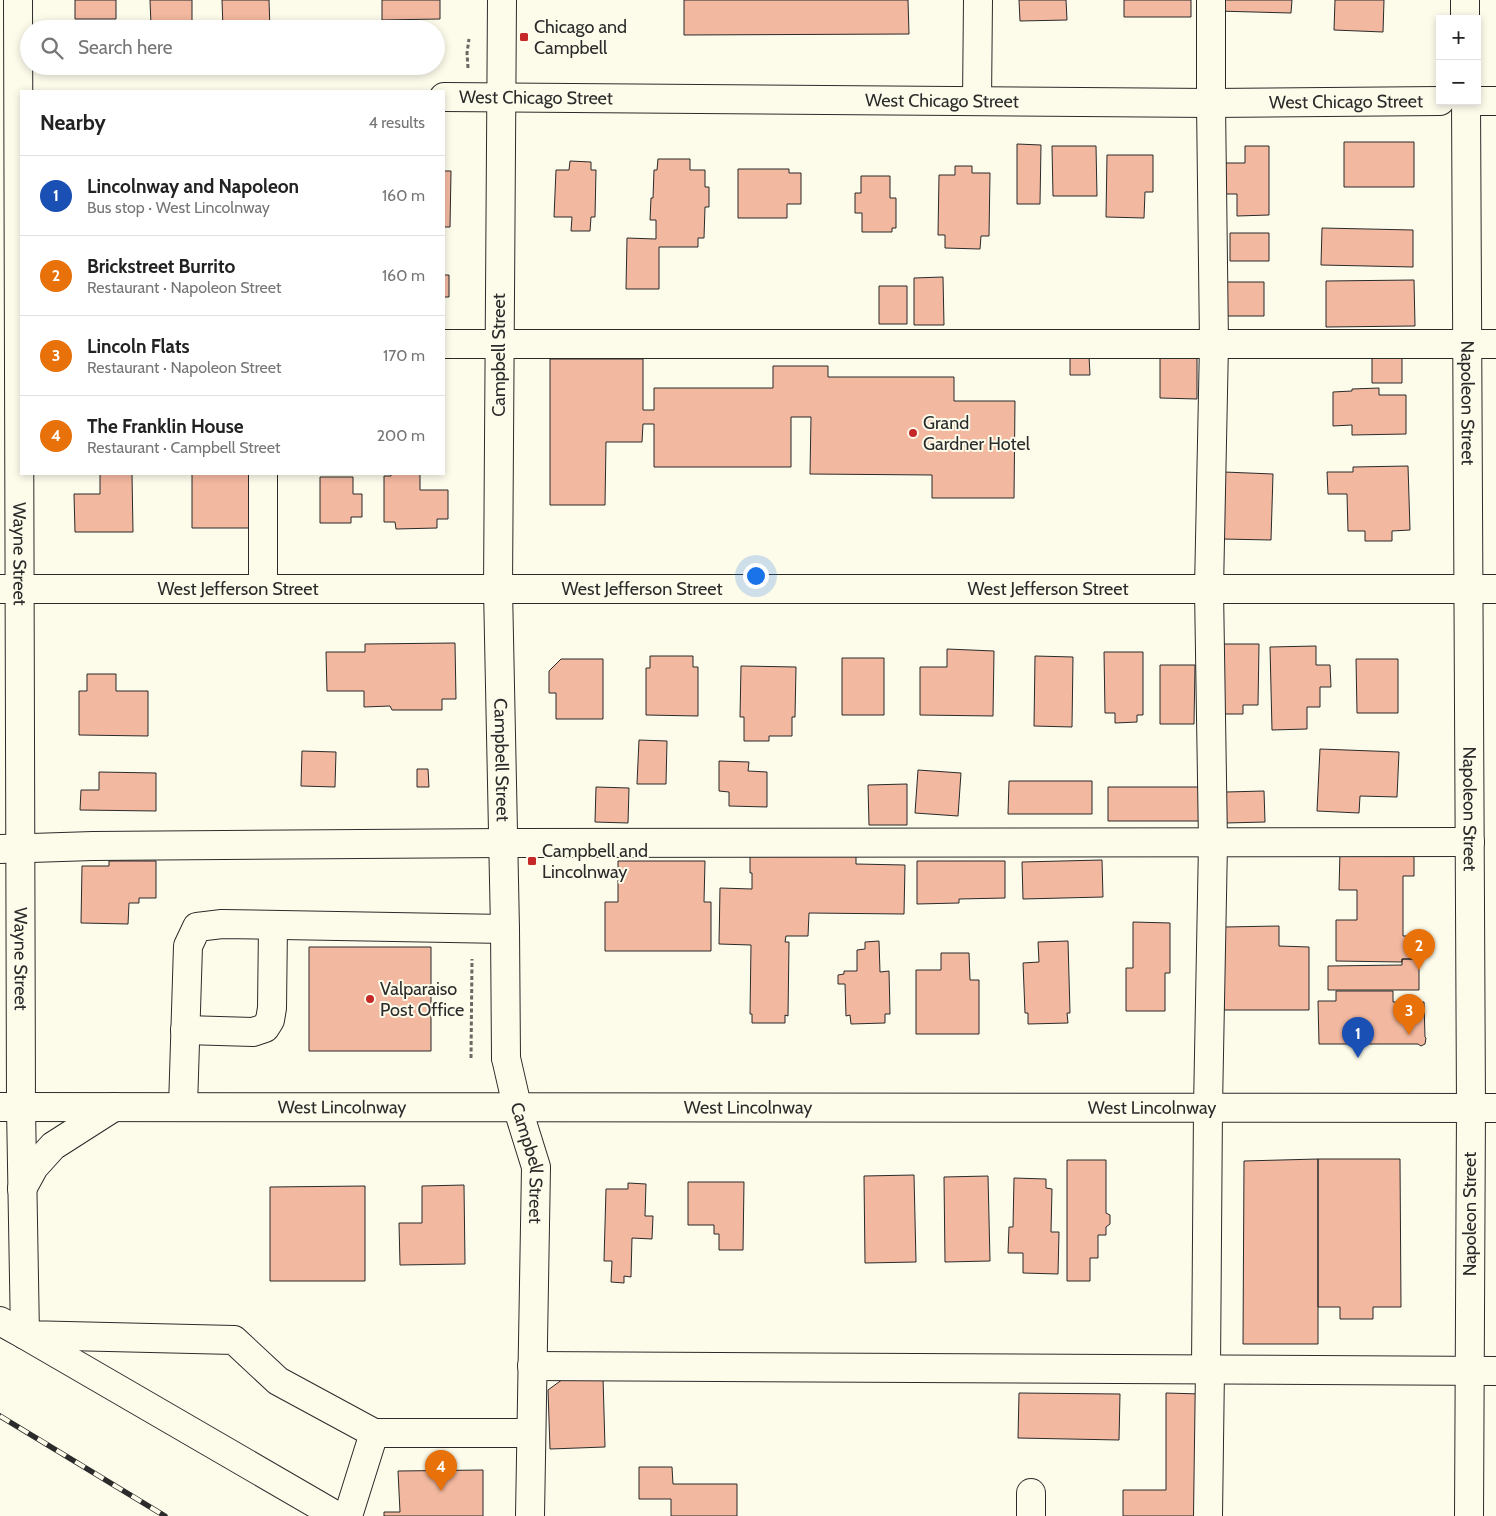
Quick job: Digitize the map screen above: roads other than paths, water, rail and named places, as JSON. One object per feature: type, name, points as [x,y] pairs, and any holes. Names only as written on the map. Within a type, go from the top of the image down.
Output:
[{"type":"street","name":"Wayne Street","points":[[18,0],[13,98],[14,349],[10,589],[10,1108],[22,1189],[25,1335]]},
{"type":"street","name":"Campbell Street","points":[[502,0],[498,589],[506,1058],[517,1106],[536,1167],[530,1516]]},
{"type":"street","points":[[977,101],[978,0]]},
{"type":"street","points":[[1208,1516],[1208,1107],[1213,843],[1209,589],[1214,344],[1211,103],[1212,0]]},
{"type":"street","points":[[1465,0],[1466,15]]},
{"type":"street","name":"West Chicago Street","points":[[445,97],[1211,103],[1436,101]]},
{"type":"street","points":[[1481,101],[1496,101]]},
{"type":"street","name":"Napoleon Street","points":[[1466,105],[1470,842],[1484,1108],[1483,1371],[1469,1516]]},
{"type":"street","points":[[445,344],[1496,344]]},
{"type":"street","points":[[263,475],[263,589]]},
{"type":"street","name":"West Jefferson Street","points":[[10,589],[1496,589]]},
{"type":"street","points":[[10,848],[503,843],[1470,842]]},
{"type":"street","points":[[183,1107],[188,946],[197,927],[222,924],[505,929]]},
{"type":"street","points":[[185,1030],[253,1032],[265,1028],[270,1020],[272,1008],[273,925]]},
{"type":"street","name":"West Lincolnway","points":[[10,1108],[517,1106],[1484,1108]]},
{"type":"street","points":[[22,1189],[34,1167],[53,1146],[114,1107]]},
{"type":"street","points":[[0,1321],[337,1516]]},
{"type":"street","points":[[25,1335],[234,1340],[278,1381],[374,1433],[531,1433]]},
{"type":"street","points":[[532,1366],[1483,1371]]},
{"type":"street","points":[[348,1516],[374,1433]]},
{"type":"railway","points":[[0,1416],[165,1516]]},
{"type":"place","name":"Chicago and Campbell","points":[[524,37]]},
{"type":"place","name":"Grand Gardner Hotel","points":[[913,433]]},
{"type":"place","name":"Campbell and Lincolnway","points":[[532,861]]},
{"type":"place","name":"Brickstreet Burrito","points":[[1419,970]]},
{"type":"place","name":"Valparaiso Post Office","points":[[370,999]]},
{"type":"place","name":"Lincoln Flats","points":[[1409,1035]]},
{"type":"place","name":"Lincolnway and Napoleon","points":[[1358,1058]]},
{"type":"place","name":"The Franklin House","points":[[441,1491]]}]
